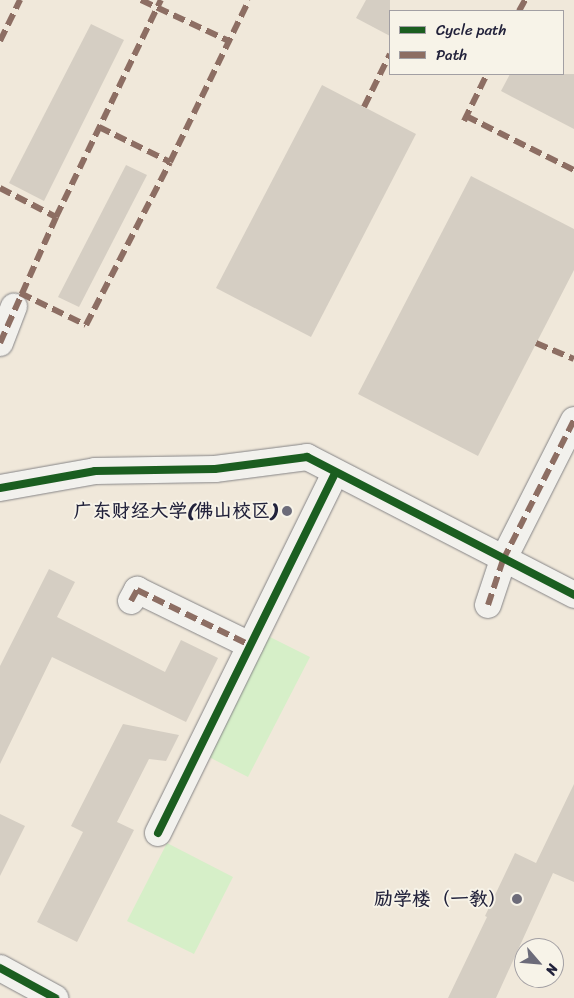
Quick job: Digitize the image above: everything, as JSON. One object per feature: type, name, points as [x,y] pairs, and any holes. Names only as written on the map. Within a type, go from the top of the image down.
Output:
[{"type":"street","points":[[0,343],[14,307]]},
{"type":"street","points":[[488,605],[503,560],[574,420]]},
{"type":"street","points":[[0,488],[95,471],[215,469],[307,457],[503,560],[574,595]]},
{"type":"street","points":[[158,833],[336,472]]},
{"type":"street","points":[[131,601],[137,590],[250,645]]},
{"type":"street","points":[[0,968],[55,998]]},
{"type":"shaded area","name":"广东财经大学(佛山校区)","points":[[0,0],[574,0],[574,998],[0,998]]},
{"type":"green space","points":[[266,635],[310,657],[248,777],[205,755]]},
{"type":"green space","points":[[167,843],[233,877],[194,954],[127,921]]},
{"type":"building","points":[[366,0],[390,0],[389,35],[356,18]]},
{"type":"building","points":[[91,24],[124,40],[44,201],[9,183]]},
{"type":"building","points":[[574,74],[574,129],[501,91],[509,75]]},
{"type":"building","points":[[322,85],[416,134],[311,337],[216,288]]},
{"type":"building","points":[[126,165],[147,175],[79,307],[58,297]]},
{"type":"building","points":[[471,176],[574,229],[574,270],[478,456],[358,394]]},
{"type":"building","points":[[49,569],[75,582],[57,617],[165,672],[181,640],[218,658],[186,722],[52,657],[0,764],[0,666]]},
{"type":"building","points":[[123,724],[179,735],[166,761],[149,759],[117,822],[134,830],[77,942],[37,922],[83,832],[71,826]]},
{"type":"building","name":"励学楼（一教）","points":[[574,784],[574,882],[553,873],[523,938],[514,938],[514,959],[496,998],[448,998],[515,853],[536,863]]},
{"type":"building","points":[[0,814],[25,826],[0,876]]},
{"type":"marked path","points":[[0,41],[20,0]]},
{"type":"marked path","points":[[141,0],[229,41]]},
{"type":"marked path","points":[[0,343],[56,217],[161,0]]},
{"type":"marked path","points":[[20,293],[86,325],[170,162],[249,0]]},
{"type":"marked path","points":[[520,10],[525,0]]},
{"type":"marked path","points":[[364,107],[389,56]]},
{"type":"marked path","points":[[464,121],[487,75]]},
{"type":"marked path","points":[[466,116],[574,170]]},
{"type":"marked path","points":[[99,127],[170,162]]},
{"type":"marked path","points":[[0,188],[56,217]]},
{"type":"marked path","points":[[536,343],[574,359]]},
{"type":"marked path","points":[[488,605],[503,560],[574,420]]},
{"type":"marked path","points":[[131,601],[137,590],[250,645]]},
{"type":"cycle path","points":[[0,488],[95,471],[215,469],[307,457],[574,595]]},
{"type":"cycle path","points":[[158,833],[335,473]]},
{"type":"cycle path","points":[[0,968],[55,998]]},
{"type":"place","name":"广东财经大学(佛山校区)","points":[[287,511]]},
{"type":"place","name":"励学楼（一教）","points":[[517,899]]}]
